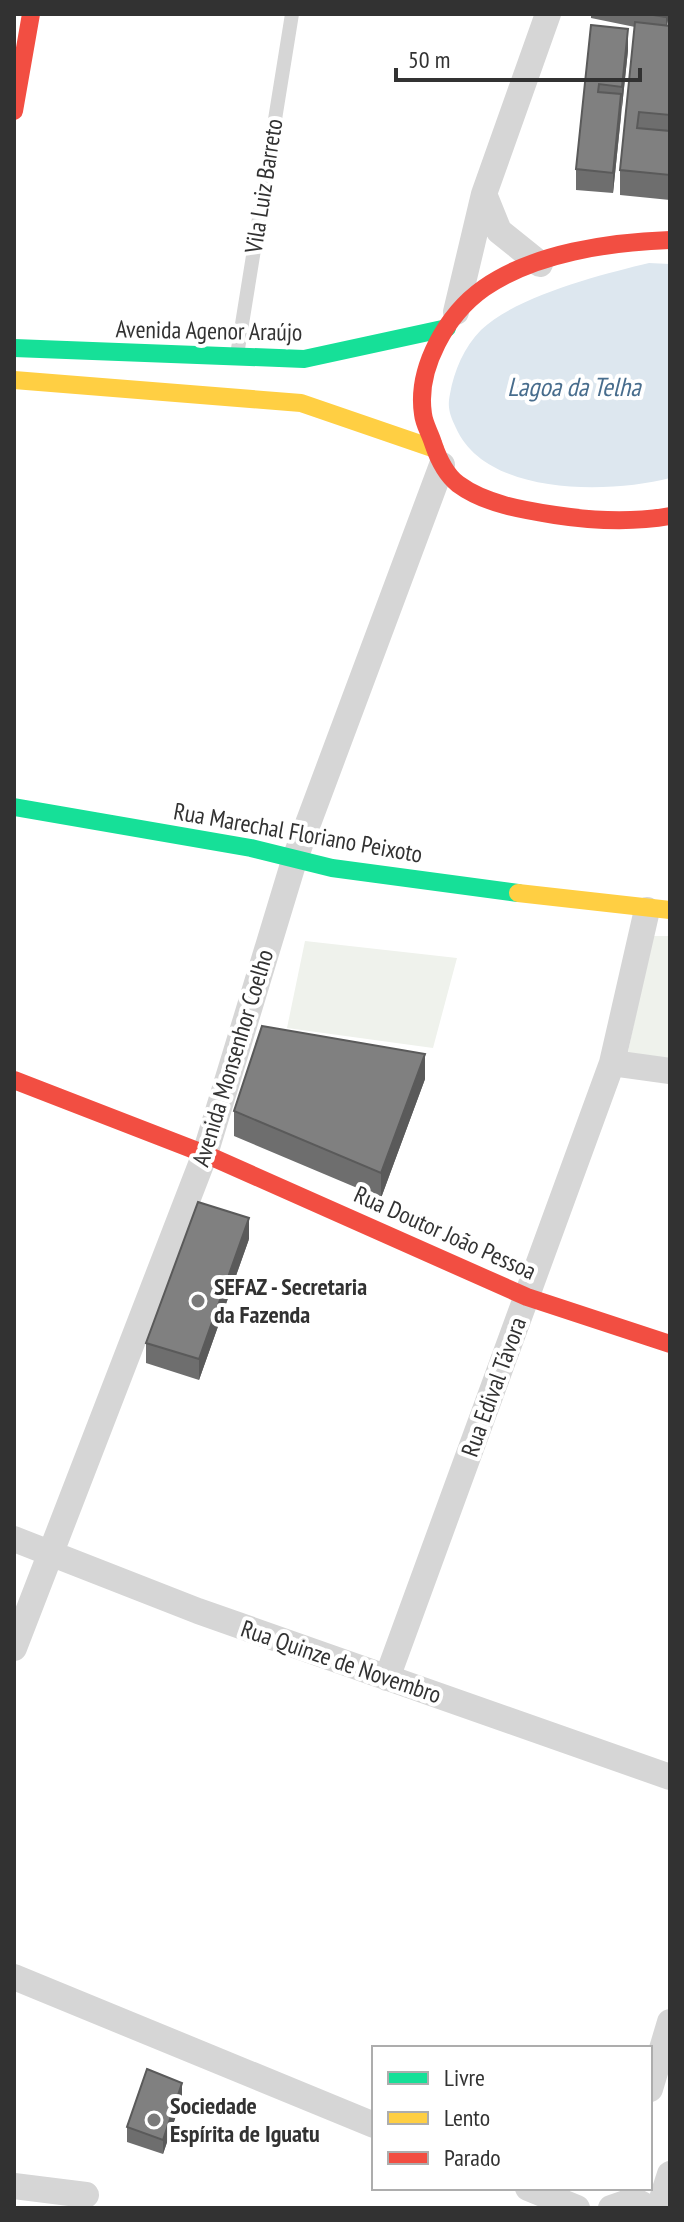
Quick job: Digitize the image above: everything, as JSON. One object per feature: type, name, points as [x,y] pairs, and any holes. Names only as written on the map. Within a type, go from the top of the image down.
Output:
[{"type":"street","points":[[14,111],[31,14]]},
{"type":"street","points":[[451,323],[484,194],[548,14]]},
{"type":"street","points":[[484,194],[499,231],[540,264]]},
{"type":"street","points":[[670,240],[596,247],[540,264],[485,287],[451,323],[432,355],[423,413],[438,457],[457,483],[527,510],[593,521],[670,516]]},
{"type":"street","name":"Avenida Agenor Araújo","points":[[14,348],[237,359],[304,359],[451,323]]},
{"type":"street","points":[[14,380],[301,403],[438,457]]},
{"type":"street","name":"Avenida Monsenhor Coelho","points":[[14,1648],[205,1154],[294,861],[438,457]]},
{"type":"street","name":"Rua Marechal Floriano Peixoto","points":[[14,807],[251,848],[294,861],[658,910]]},
{"type":"street","name":"Rua Edival Távora","points":[[387,1678],[612,1063],[658,910]]},
{"type":"street","points":[[612,1063],[670,1071]]},
{"type":"street","name":"Rua Doutor João Pessoa","points":[[14,1080],[205,1154],[527,1297],[670,1344]]},
{"type":"street","name":"Rua Quinze de Novembro","points":[[14,1539],[198,1611],[670,1777]]},
{"type":"street","points":[[14,1977],[372,2124]]},
{"type":"street","points":[[652,2082],[670,2022]]},
{"type":"street","points":[[659,2208],[670,2174]]},
{"type":"street","points":[[14,2186],[86,2195]]},
{"type":"street","points":[[533,2190],[577,2208]]},
{"type":"street","points":[[615,2200],[634,2200],[649,2208]]},
{"type":"lane","name":"Vila Luiz Barreto","points":[[237,359],[292,14]]},
{"type":"shaded area","points":[[652,936],[670,936],[670,1063],[627,1057]]},
{"type":"shaded area","points":[[305,941],[457,958],[433,1048],[287,1028]]},
{"type":"water","name":"Lagoa da Telha","points":[[649,263],[670,264],[670,478],[615,486],[551,484],[521,478],[493,467],[471,450],[456,428],[449,399],[461,360],[481,330],[496,318],[537,297]]},
{"type":"building","points":[[635,22],[670,26],[670,115],[639,112],[637,128],[670,131],[670,175],[620,170]]},
{"type":"building","points":[[591,25],[628,29],[622,87],[599,84],[598,92],[621,94],[613,173],[576,169]]},
{"type":"building","points":[[262,1026],[425,1054],[381,1173],[234,1111]]},
{"type":"building","name":"SEFAZ - Secretaria da Fazenda","points":[[198,1202],[249,1218],[199,1359],[146,1343]]},
{"type":"building","name":"Sociedade Espírita de Iguatu","points":[[147,2069],[182,2083],[163,2140],[127,2127]]},
{"type":"traffic: fast","points":[[14,348],[304,359],[447,328]]},
{"type":"traffic: fast","points":[[14,807],[251,848],[332,868],[518,893]]},
{"type":"traffic: slow","points":[[14,380],[301,403],[435,449]]},
{"type":"traffic: slow","points":[[518,893],[670,910]]},
{"type":"traffic: jam","points":[[14,111],[31,14]]},
{"type":"traffic: jam","points":[[670,240],[623,243],[549,258],[504,276],[484,288],[458,312],[437,344],[429,361],[422,396],[425,421],[442,465],[458,484],[480,497],[517,508],[584,519],[627,520],[670,516]]},
{"type":"traffic: jam","points":[[14,1080],[205,1154],[527,1297],[670,1344]]},
{"type":"place","name":"SEFAZ - Secretaria da Fazenda","points":[[198,1301]]},
{"type":"place","name":"Sociedade Espírita de Iguatu","points":[[154,2120]]}]
